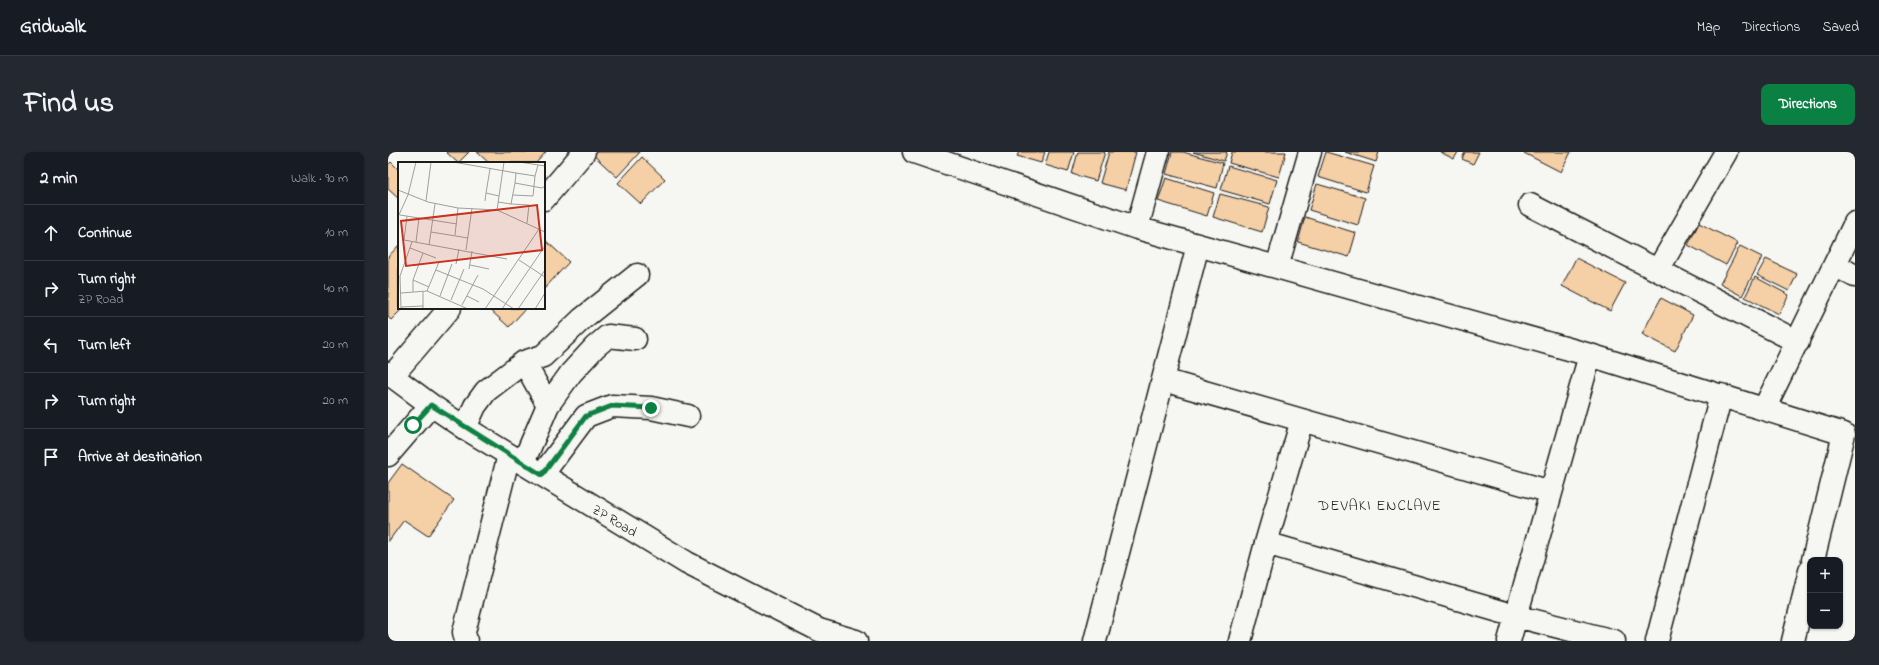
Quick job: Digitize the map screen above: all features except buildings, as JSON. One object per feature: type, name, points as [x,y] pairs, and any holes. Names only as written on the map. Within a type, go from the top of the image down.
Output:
[{"type":"street","points":[[545,198],[584,152]]},
{"type":"street","points":[[914,152],[1137,228],[1590,355],[1844,434],[1814,557]]},
{"type":"street","points":[[1137,228],[1158,152]]},
{"type":"street","points":[[1277,267],[1310,152]]},
{"type":"street","points":[[1658,270],[1726,152]]},
{"type":"street","points":[[1530,205],[1798,342]]},
{"type":"street","points":[[1764,409],[1855,223]]},
{"type":"street","points":[[1095,641],[1198,245]]},
{"type":"street","points":[[1835,265],[1855,276]]},
{"type":"street","points":[[465,428],[474,406],[486,391],[524,362],[543,356],[582,319],[637,275]]},
{"type":"street","points":[[390,375],[449,309]]},
{"type":"street","points":[[466,641],[464,632],[516,459],[548,405],[590,352],[608,336],[635,339]]},
{"type":"street","points":[[1509,641],[1590,355]]},
{"type":"street","points":[[524,362],[548,405]]},
{"type":"street","name":"ZP Road","points":[[390,375],[465,428],[687,563],[818,636],[856,641]]},
{"type":"street","points":[[1163,380],[1551,492]]},
{"type":"street","points":[[1657,641],[1721,395]]},
{"type":"street","points":[[388,454],[431,405]]},
{"type":"street","points":[[542,475],[586,416],[612,406],[651,408],[688,416]]},
{"type":"street","points":[[1240,641],[1266,543],[1302,420]]},
{"type":"street","points":[[1266,543],[1516,616],[1614,641]]},
{"type":"street","points":[[1793,641],[1807,583]]},
{"type":"district","name":"DEVAKI ENCLAVE","points":[[1380,505]]},
{"type":"route","points":[[413,425],[431,405],[465,428],[542,475],[586,416],[612,406],[651,408]]}]
